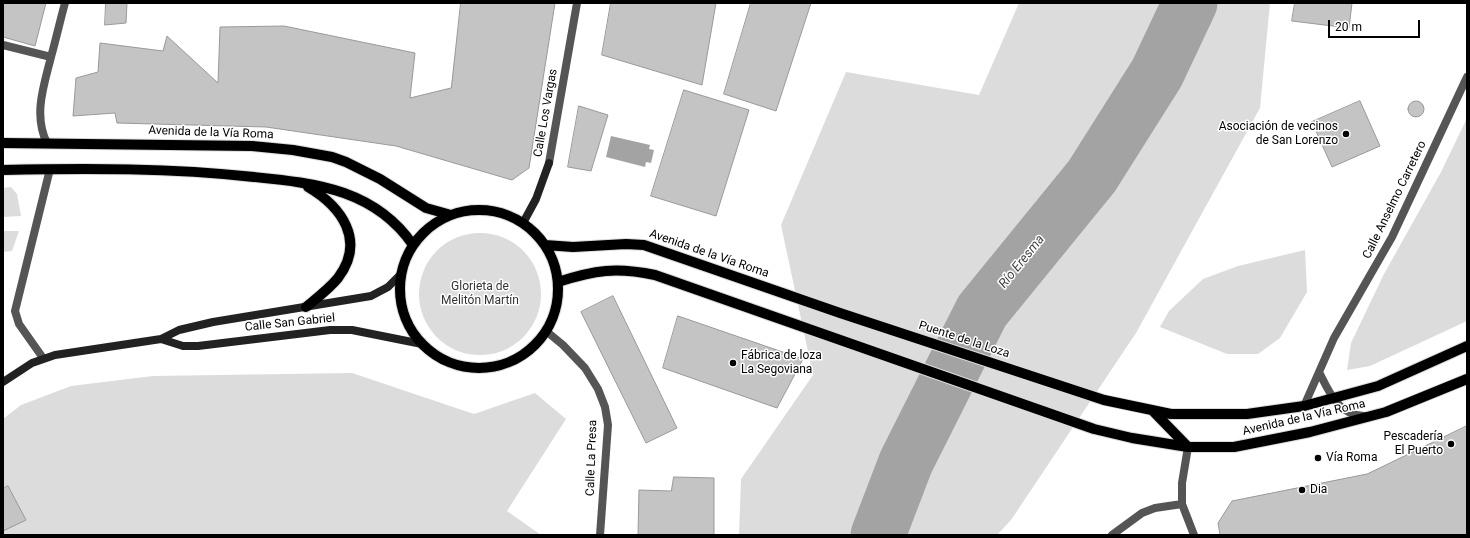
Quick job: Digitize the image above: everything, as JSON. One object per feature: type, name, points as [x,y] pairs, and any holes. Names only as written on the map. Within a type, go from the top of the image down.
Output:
[{"type":"main road","name":"Avenida de la Vía Roma","points":[[3,143],[252,146],[332,157],[360,168],[426,208],[451,215]]},
{"type":"main road","name":"Calle Los Vargas","points":[[523,223],[536,199],[550,163]]},
{"type":"main road","points":[[3,170],[108,168],[186,170],[301,183],[339,191],[365,203],[394,222],[413,245]]},
{"type":"main road","points":[[301,183],[332,203],[341,215],[350,238],[347,262],[343,271],[326,291],[306,307]]},
{"type":"main road","points":[[478,210],[493,211],[523,223],[545,245],[552,259],[558,282],[556,306],[546,331],[538,342],[525,353],[512,362],[496,367],[464,367],[448,362],[434,354],[422,344],[412,331],[404,316],[401,300],[401,274],[405,260],[413,245],[424,232],[451,215],[478,210]]},
{"type":"main road","name":"Avenida de la Vía Roma","points":[[545,245],[573,247],[626,244],[644,246],[666,252],[815,304]]},
{"type":"main road","name":"Avenida de la Vía Roma","points":[[558,282],[595,271],[633,271],[655,275],[1094,429],[1132,438],[1188,447],[1217,448],[1247,445],[1310,432],[1386,412],[1467,379]]},
{"type":"main road","name":"Calle San Gabriel","points":[[3,382],[20,369],[43,358],[69,352],[161,339],[195,326],[371,296],[388,287],[401,274]]},
{"type":"main road","name":"Puente de la Loza","points":[[815,304],[1104,400]]},
{"type":"main road","name":"Calle San Gabriel","points":[[161,339],[183,346],[198,346],[316,331],[343,330],[395,337],[422,344]]},
{"type":"main road","name":"Avenida de la Vía Roma","points":[[1104,400],[1153,411],[1192,415],[1247,414],[1304,406],[1378,386],[1467,346]]},
{"type":"main road","points":[[1153,411],[1188,447]]},
{"type":"street","points":[[47,143],[41,129],[40,110],[42,90],[65,3]]},
{"type":"street","name":"Calle Los Vargas","points":[[550,163],[577,3]]},
{"type":"street","points":[[3,45],[51,57]]},
{"type":"street","name":"Calle Anselmo Carretero","points":[[1304,406],[1320,374],[1334,338],[1392,237],[1467,77]]},
{"type":"street","points":[[43,358],[19,324],[15,311],[50,169]]},
{"type":"street","name":"Calle La Presa","points":[[546,331],[563,345],[585,368],[598,389],[605,407],[608,425],[600,535]]},
{"type":"street","points":[[1320,374],[1332,399],[1344,410],[1356,416],[1368,416]]},
{"type":"street","points":[[1188,447],[1182,483],[1182,504],[1194,535]]},
{"type":"street","points":[[1112,535],[1142,513],[1155,508],[1182,504]]},
{"type":"green space","points":[[1019,3],[1270,3],[1260,108],[1136,333],[1011,520],[997,535],[739,535],[741,479],[813,375],[781,225],[846,72],[979,95]]},
{"type":"green space","points":[[1467,118],[1467,321],[1370,366],[1347,370],[1351,343],[1384,274],[1441,172]]},
{"type":"green space","points":[[11,187],[17,194],[21,216],[3,217],[3,188]]},
{"type":"green space","points":[[3,231],[19,231],[12,251],[3,252]]},
{"type":"green space","name":"Glorieta de Melitón Martín","points":[[480,233],[503,238],[523,251],[536,271],[541,294],[536,317],[523,337],[503,350],[480,355],[457,350],[437,337],[424,317],[419,294],[424,271],[437,251],[457,238]]},
{"type":"green space","points":[[1305,250],[1307,292],[1280,338],[1258,354],[1227,354],[1160,327],[1169,311],[1203,279],[1238,266]]},
{"type":"green space","points":[[352,373],[474,414],[535,393],[566,419],[507,511],[541,535],[3,535],[3,419],[21,405],[71,386],[153,376]]},
{"type":"shaded area","points":[[611,136],[650,145],[649,149],[654,150],[651,163],[646,162],[645,167],[606,157]]},
{"type":"building","points":[[3,3],[46,3],[35,46],[3,37]]},
{"type":"building","points":[[106,3],[127,3],[126,23],[105,25]]},
{"type":"building","points":[[461,3],[555,3],[529,168],[512,180],[396,146],[266,127],[117,123],[115,113],[73,116],[76,78],[98,72],[100,43],[163,51],[167,36],[218,83],[220,27],[284,26],[415,53],[410,98],[451,88]]},
{"type":"building","points":[[611,3],[716,3],[702,85],[602,55]]},
{"type":"building","points":[[751,3],[811,3],[776,111],[724,94]]},
{"type":"building","points":[[1295,3],[1352,3],[1349,28],[1292,21]]},
{"type":"building","points":[[684,90],[749,110],[716,216],[651,196]]},
{"type":"building","name":"Asociación de vecinos de San Lorenzo","points":[[1360,101],[1380,146],[1332,167],[1312,122]]},
{"type":"building","points":[[1413,101],[1419,101],[1424,106],[1422,115],[1419,117],[1413,117],[1408,112],[1408,106]]},
{"type":"building","points":[[579,106],[608,115],[591,171],[568,167]]},
{"type":"building","points":[[613,296],[677,428],[646,443],[581,312]]},
{"type":"building","name":"Fábrica de loza La Segoviana","points":[[678,316],[803,359],[777,408],[663,368]]},
{"type":"building","points":[[1467,426],[1467,534],[1465,535],[1220,535],[1218,523],[1232,501],[1367,474]]},
{"type":"building","points":[[674,477],[714,478],[714,535],[638,535],[639,490],[671,491]]},
{"type":"building","points":[[8,486],[26,520],[3,531],[3,489]]},
{"type":"waterway","name":"Río Eresma","points":[[878,535],[906,462],[982,311],[1092,176],[1157,73],[1190,3]]},
{"type":"place","name":"Asociación de vecinos de San Lorenzo","points":[[1346,134]]},
{"type":"place","name":"Fábrica de loza La Segoviana","points":[[733,363]]},
{"type":"place","name":"Pescadería El Puerto","points":[[1451,444]]},
{"type":"place","name":"Vía Roma","points":[[1318,458]]},
{"type":"place","name":"Dia","points":[[1302,490]]}]
